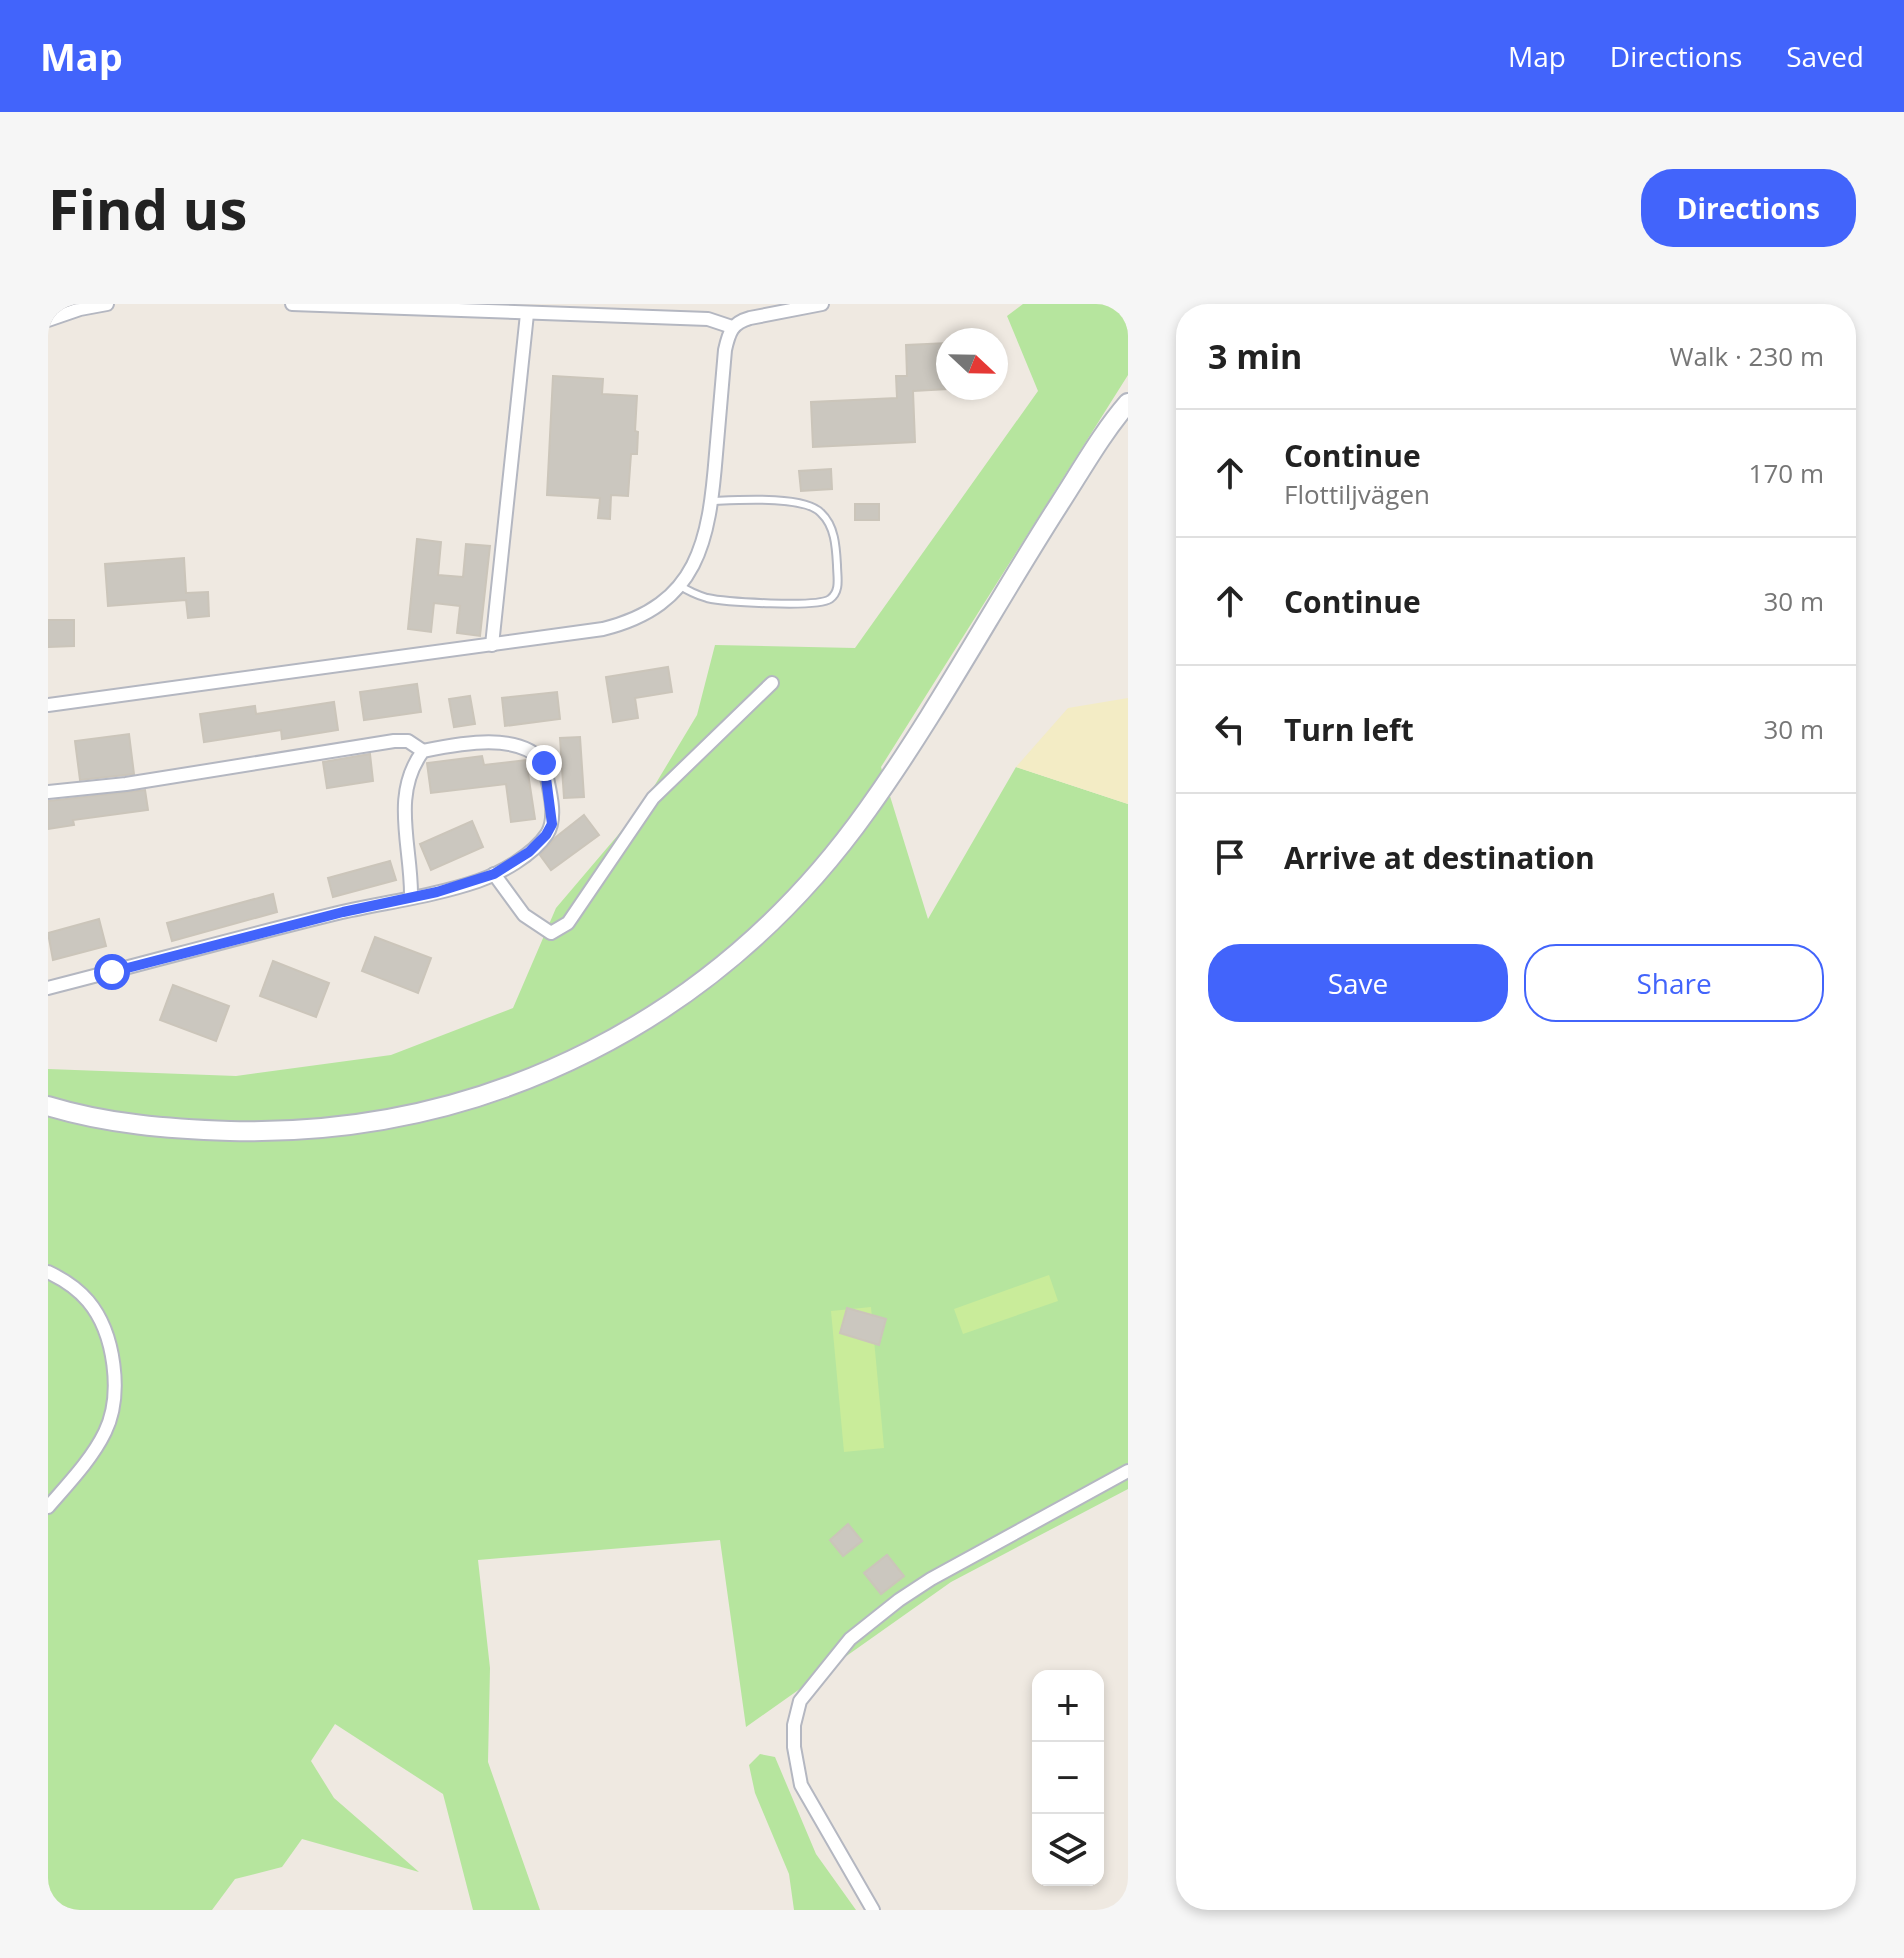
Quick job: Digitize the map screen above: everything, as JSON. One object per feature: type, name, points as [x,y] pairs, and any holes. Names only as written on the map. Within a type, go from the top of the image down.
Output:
[{"type":"street","points":[[48,320],[107,304]]},
{"type":"street","points":[[292,304],[708,319],[732,327]]},
{"type":"street","points":[[48,705],[492,645],[629,623],[650,612],[679,585],[699,557],[712,501],[725,350],[732,327],[750,318],[822,304]]},
{"type":"street","points":[[492,645],[527,314]]},
{"type":"street","points":[[48,1106],[101,1118],[198,1130],[264,1131],[360,1125],[407,1117],[511,1085],[565,1063],[660,1011],[742,951],[816,876],[854,829],[905,753],[1049,519],[1128,403]]},
{"type":"street","points":[[494,874],[524,915],[551,933],[568,923],[653,798],[772,683]]},
{"type":"street","points":[[48,792],[126,784],[394,741],[408,741],[423,751]]},
{"type":"street","points":[[48,988],[343,912],[411,897],[479,881],[494,874],[529,852],[552,824],[544,763],[538,755],[525,747],[506,742],[423,751],[407,780],[403,820],[412,872],[411,897]]},
{"type":"street","points":[[48,1272],[65,1281],[88,1302],[105,1330],[114,1377],[113,1407],[105,1433],[48,1507]]},
{"type":"street","points":[[873,1910],[801,1785],[794,1747],[794,1725],[800,1701],[850,1639],[899,1600],[931,1579],[1128,1471]]},
{"type":"lane","points":[[679,585],[710,599],[798,604],[823,603],[834,596],[838,588],[836,543],[829,523],[820,510],[799,504],[757,500],[712,501]]},
{"type":"green space","points":[[1023,304],[1128,304],[1128,375],[881,767],[928,919],[1016,767],[1128,804],[1128,1489],[951,1582],[746,1727],[720,1540],[478,1560],[490,1668],[488,1762],[540,1910],[473,1910],[443,1794],[335,1724],[311,1761],[334,1798],[419,1872],[302,1839],[282,1867],[235,1879],[212,1910],[48,1910],[48,1069],[236,1076],[391,1055],[513,1008],[556,908],[641,808],[697,715],[715,645],[855,648],[1038,391],[1007,316]]},
{"type":"green space","points":[[1049,1275],[1058,1301],[963,1334],[954,1309]]},
{"type":"green space","points":[[871,1307],[884,1448],[844,1452],[831,1311]]},
{"type":"green space","points":[[760,1754],[775,1757],[816,1854],[856,1910],[794,1910],[789,1874],[755,1793],[749,1765]]},
{"type":"sand","points":[[1128,698],[1128,804],[1016,767],[1068,708]]},
{"type":"building","points":[[936,344],[936,390],[913,391],[915,442],[813,447],[811,402],[897,398],[896,376],[907,376],[906,345]]},
{"type":"building","points":[[553,376],[603,379],[602,394],[637,396],[637,454],[631,454],[628,496],[611,495],[610,519],[598,518],[600,498],[547,495]]},
{"type":"building","points":[[831,469],[832,489],[801,491],[799,471]]},
{"type":"building","points":[[855,504],[879,504],[879,520],[855,520]]},
{"type":"building","points":[[417,539],[441,542],[438,575],[463,577],[466,544],[490,546],[480,636],[457,633],[460,606],[434,603],[431,632],[408,629]]},
{"type":"building","points":[[184,558],[186,593],[208,592],[209,616],[188,618],[186,600],[108,606],[105,564]]},
{"type":"building","points":[[48,620],[74,620],[74,646],[48,647]]},
{"type":"building","points":[[668,667],[672,692],[635,698],[638,718],[613,722],[606,677]]},
{"type":"building","points":[[417,684],[421,712],[364,720],[360,692]]},
{"type":"building","points":[[557,692],[560,719],[505,726],[502,698]]},
{"type":"building","points":[[470,696],[475,724],[454,727],[449,699]]},
{"type":"building","points":[[334,702],[338,730],[282,739],[281,730],[204,742],[200,714],[255,706],[256,714]]},
{"type":"building","points":[[129,734],[134,774],[80,780],[75,741]]},
{"type":"building","points":[[580,737],[584,797],[564,798],[560,738]]},
{"type":"building","points":[[370,754],[373,781],[327,788],[323,762]]},
{"type":"building","points":[[482,756],[484,765],[526,760],[535,819],[511,822],[506,784],[431,793],[427,763]]},
{"type":"building","points":[[145,790],[148,810],[73,820],[74,825],[48,829],[48,801]]},
{"type":"building","points":[[584,815],[599,835],[551,870],[540,855],[556,837]]},
{"type":"building","points":[[472,821],[483,847],[431,870],[420,844]]},
{"type":"building","points":[[390,861],[396,880],[333,897],[328,878]]},
{"type":"building","points":[[273,894],[277,912],[172,941],[167,923]]},
{"type":"building","points":[[99,919],[106,946],[53,960],[48,933]]},
{"type":"building","points":[[375,937],[431,958],[418,993],[362,971]]},
{"type":"building","points":[[273,961],[329,983],[316,1017],[260,996]]},
{"type":"building","points":[[173,985],[229,1006],[216,1041],[160,1020]]},
{"type":"building","points":[[847,1308],[886,1319],[879,1345],[840,1333]]},
{"type":"building","points":[[848,1524],[862,1541],[843,1556],[830,1540]]},
{"type":"building","points":[[887,1555],[904,1576],[881,1594],[864,1573]]},
{"type":"route","points":[[112,972],[343,912],[437,892],[494,874],[529,852],[552,824],[544,763]]}]
